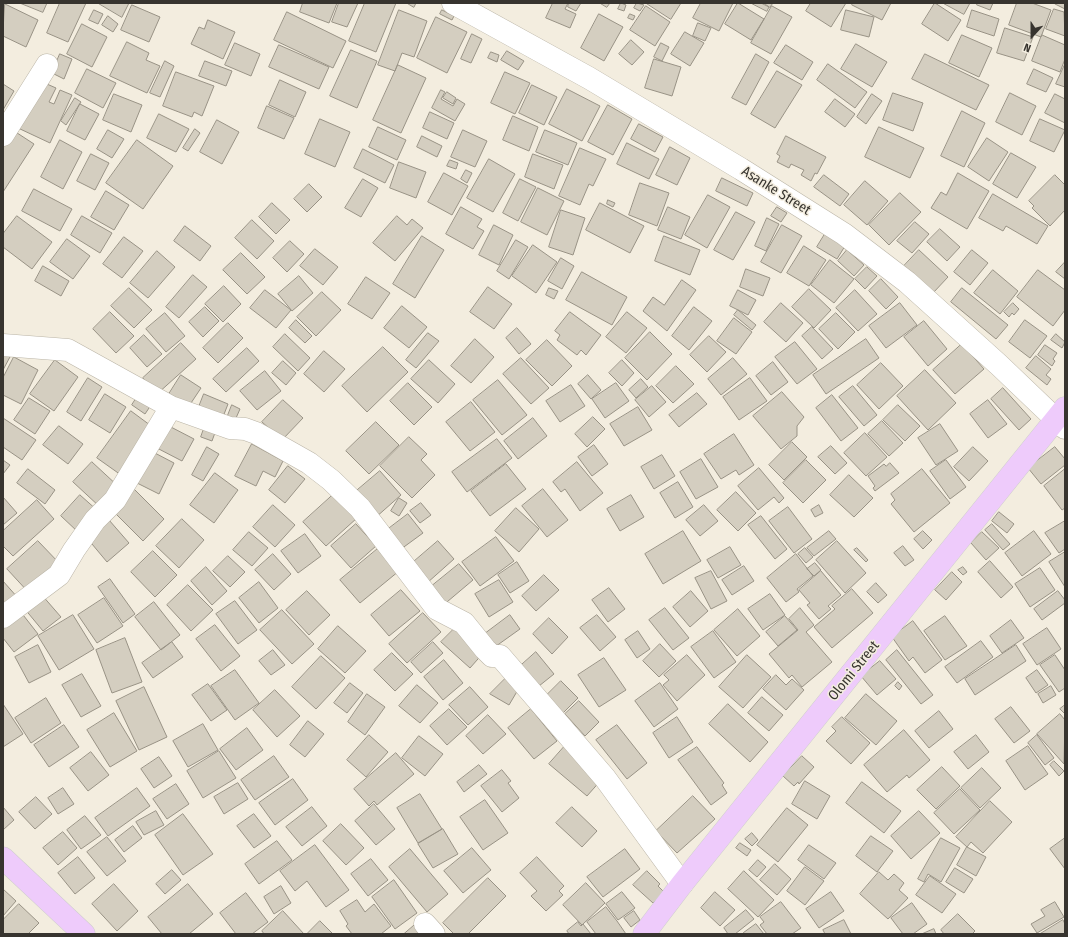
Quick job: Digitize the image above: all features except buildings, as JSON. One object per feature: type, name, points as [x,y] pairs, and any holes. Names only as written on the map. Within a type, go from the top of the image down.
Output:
[{"type":"main road","name":"Olomi Street","points":[[644,934],[682,884],[1062,419]]},
{"type":"main road","points":[[3,858],[84,934]]},
{"type":"street","name":"Asanke Street","points":[[453,3],[589,78],[741,169],[844,234],[912,288],[1062,419]]},
{"type":"street","points":[[3,135],[47,65]]},
{"type":"street","points":[[3,345],[68,350],[171,407],[230,428],[245,429],[270,439],[310,462],[360,508],[437,609],[464,623],[492,656],[500,656],[528,686],[605,778],[682,884]]},
{"type":"street","points":[[3,617],[59,576],[74,550],[95,520],[115,500],[171,407]]}]
